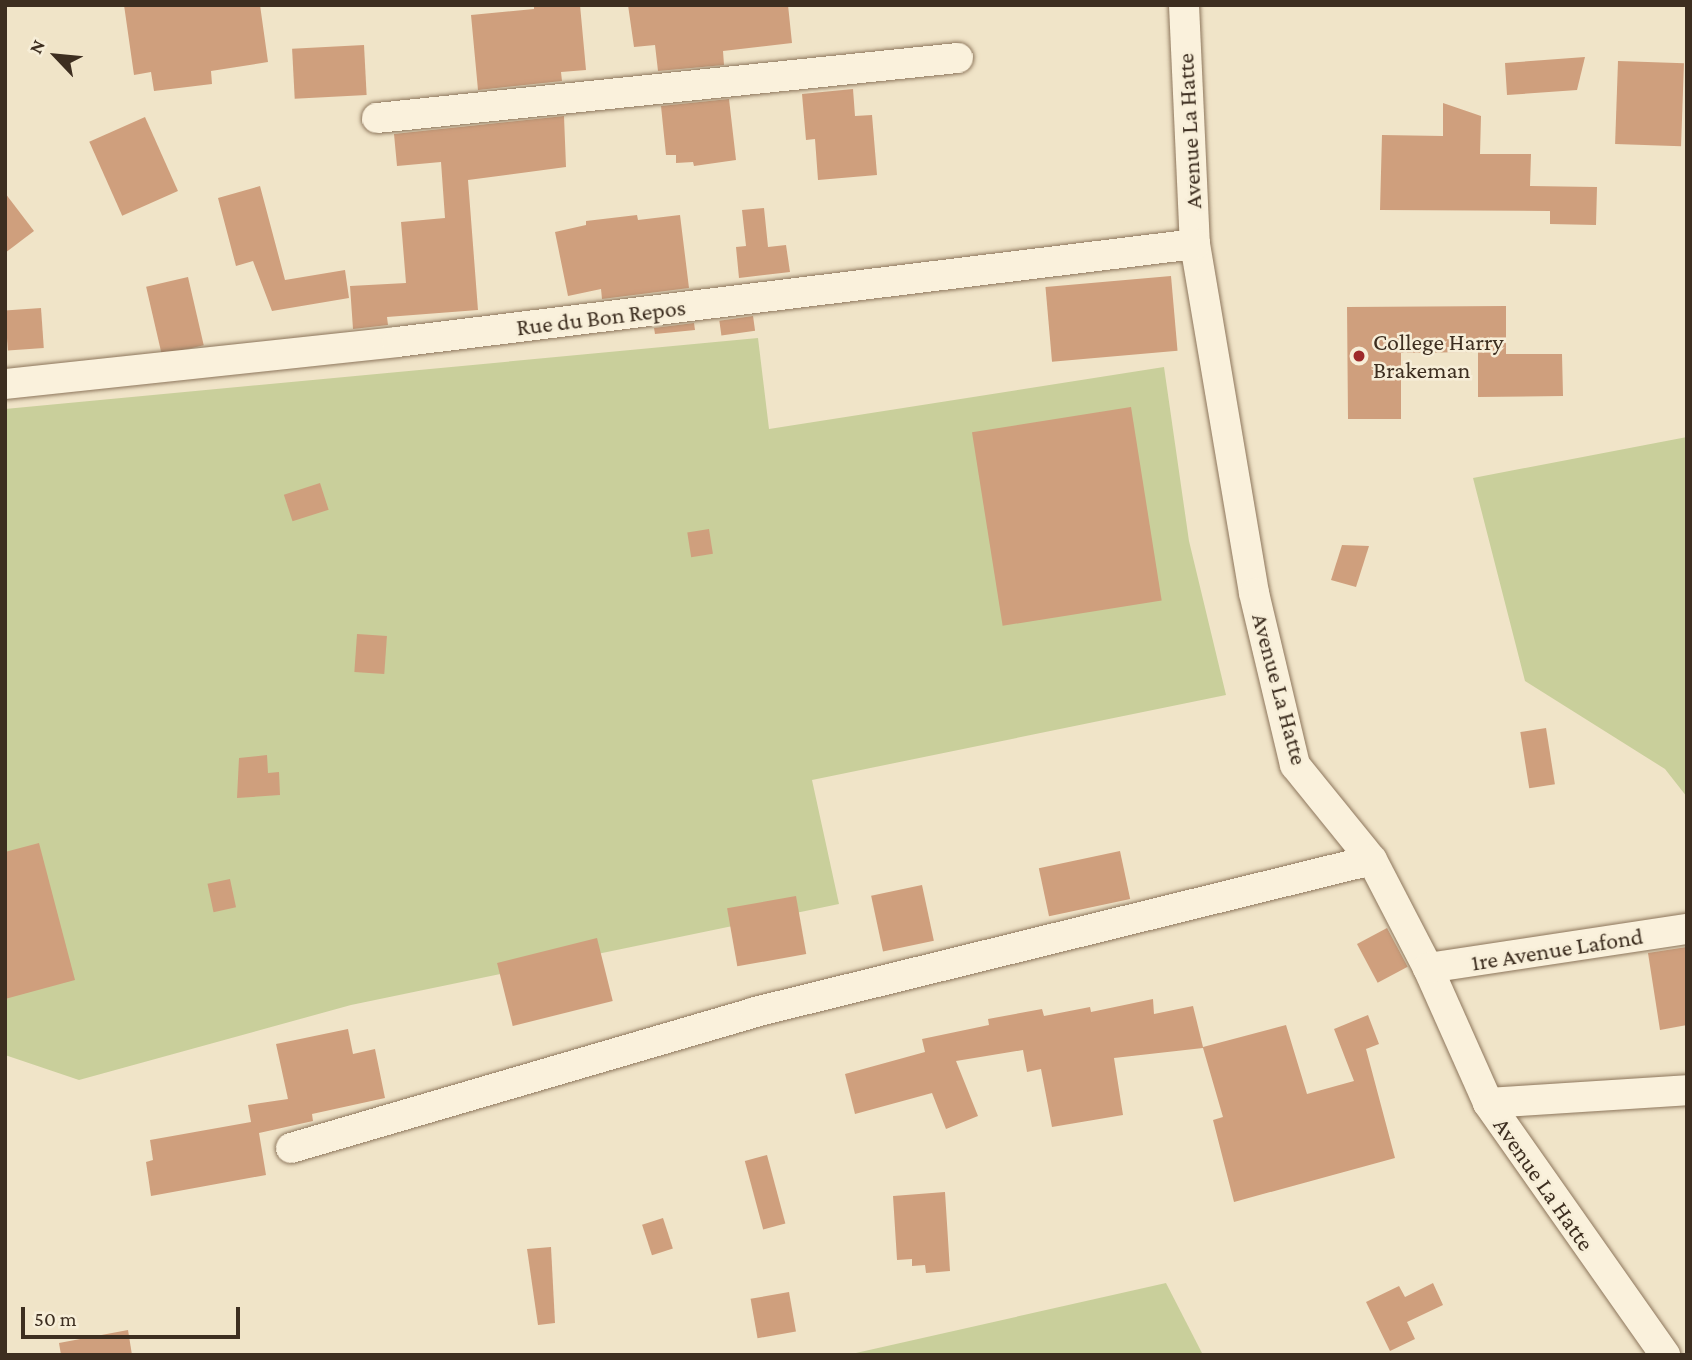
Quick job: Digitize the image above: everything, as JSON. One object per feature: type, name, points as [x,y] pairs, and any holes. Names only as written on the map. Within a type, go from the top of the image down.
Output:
[{"type":"street","name":"Avenue La Hatte","points":[[1184,5],[1195,244],[1251,580],[1295,765],[1372,860],[1428,968],[1488,1103],[1670,1350]]},
{"type":"street","points":[[377,118],[958,58]]},
{"type":"street","name":"Rue du Bon Repos","points":[[5,384],[410,341],[1195,244]]},
{"type":"street","points":[[291,1149],[755,1012],[1372,860]]},
{"type":"street","name":"1re Avenue Lafond","points":[[1428,968],[1687,929]]},
{"type":"street","points":[[1488,1103],[1687,1090]]},
{"type":"green space","points":[[758,338],[769,429],[1164,367],[1189,541],[1226,695],[812,780],[839,904],[351,1005],[79,1080],[5,1055],[5,409]]},
{"type":"green space","points":[[1687,437],[1687,797],[1665,769],[1525,681],[1473,478]]},
{"type":"green space","points":[[1166,1283],[1203,1355],[847,1355]]},
{"type":"building","points":[[124,5],[260,5],[268,62],[211,71],[212,84],[154,91],[151,72],[134,75]]},
{"type":"building","points":[[534,5],[580,5],[586,70],[561,72],[562,81],[478,90],[471,15],[534,9]]},
{"type":"building","points":[[628,5],[788,5],[792,43],[723,51],[724,65],[658,71],[655,45],[634,47]]},
{"type":"building","points":[[364,45],[367,95],[295,99],[292,49]]},
{"type":"building","points":[[1585,57],[1577,90],[1507,95],[1505,63]]},
{"type":"building","points":[[1618,61],[1684,63],[1681,146],[1615,144]]},
{"type":"building","points":[[853,89],[855,116],[872,115],[877,175],[818,180],[815,139],[806,140],[802,94]]},
{"type":"building","points":[[729,99],[736,160],[694,166],[693,162],[676,163],[676,155],[666,155],[661,106]]},
{"type":"building","points":[[1443,103],[1481,116],[1480,154],[1531,154],[1530,186],[1597,187],[1596,225],[1550,224],[1550,211],[1380,210],[1382,135],[1443,136]]},
{"type":"building","points":[[564,116],[566,167],[468,180],[478,310],[387,317],[388,325],[353,329],[350,286],[406,283],[401,222],[445,218],[441,162],[397,166],[394,134]]},
{"type":"building","points":[[145,117],[178,191],[122,216],[89,142]]},
{"type":"building","points":[[260,186],[285,280],[345,270],[349,298],[272,311],[253,261],[236,266],[218,198]]},
{"type":"building","points":[[5,193],[34,231],[5,253]]},
{"type":"building","points":[[764,208],[768,247],[786,245],[790,272],[739,278],[736,247],[746,246],[742,210]]},
{"type":"building","points":[[637,215],[638,220],[680,215],[689,288],[602,299],[601,289],[568,296],[555,232],[586,225],[586,221]]},
{"type":"building","points":[[1171,276],[1178,351],[1052,362],[1045,287]]},
{"type":"building","points":[[188,277],[204,345],[162,355],[146,287]]},
{"type":"building","points":[[1506,306],[1506,354],[1562,354],[1563,396],[1478,397],[1478,352],[1401,353],[1401,419],[1348,419],[1347,307]]},
{"type":"building","points":[[41,308],[44,348],[8,350],[5,311]]},
{"type":"building","points":[[753,316],[755,331],[721,336],[719,321]]},
{"type":"building","points":[[694,323],[695,330],[655,334],[654,328]]},
{"type":"building","points":[[1131,407],[1162,601],[1003,626],[972,432]]},
{"type":"building","points":[[320,483],[329,510],[293,521],[284,495]]},
{"type":"building","points":[[709,529],[713,554],[691,557],[687,532]]},
{"type":"building","points":[[1342,545],[1369,546],[1356,587],[1331,580]]},
{"type":"building","points":[[357,634],[387,636],[384,674],[354,672]]},
{"type":"building","points":[[1546,728],[1555,784],[1529,788],[1520,732]]},
{"type":"building","points":[[267,755],[268,773],[279,772],[280,795],[237,798],[239,758]]},
{"type":"building","points":[[39,843],[75,980],[5,999],[5,852]]},
{"type":"building","points":[[1120,851],[1130,899],[1049,916],[1039,868]]},
{"type":"building","points":[[230,879],[236,907],[214,912],[208,884]]},
{"type":"building","points":[[922,885],[934,941],[883,952],[871,896]]},
{"type":"building","points":[[796,896],[806,954],[737,966],[727,908]]},
{"type":"building","points":[[1387,928],[1408,967],[1378,983],[1357,944]]},
{"type":"building","points":[[597,938],[613,1001],[513,1026],[497,963]]},
{"type":"building","points":[[1687,947],[1687,1025],[1660,1030],[1648,953]]},
{"type":"building","points":[[1153,999],[1154,1014],[1193,1006],[1203,1047],[1286,1025],[1307,1094],[1354,1081],[1334,1029],[1368,1015],[1379,1044],[1366,1049],[1395,1158],[1234,1202],[1213,1120],[1223,1117],[1203,1048],[1114,1058],[1123,1115],[1052,1127],[1041,1069],[1027,1072],[1023,1050],[956,1061],[978,1116],[946,1129],[932,1093],[855,1114],[845,1074],[925,1052],[922,1039],[989,1025],[988,1019],[1042,1009],[1044,1016],[1090,1007],[1091,1012]]},
{"type":"building","points":[[348,1029],[353,1054],[375,1049],[385,1098],[312,1114],[313,1121],[259,1133],[266,1175],[151,1196],[146,1162],[153,1160],[150,1140],[251,1122],[248,1105],[288,1099],[276,1044]]},
{"type":"building","points":[[767,1155],[785,1224],[763,1230],[745,1161]]},
{"type":"building","points":[[945,1192],[950,1271],[926,1273],[925,1265],[912,1266],[912,1259],[897,1260],[893,1196]]},
{"type":"building","points":[[663,1218],[673,1248],[652,1255],[642,1225]]},
{"type":"building","points":[[551,1247],[555,1323],[538,1325],[527,1249]]},
{"type":"building","points":[[1433,1283],[1443,1305],[1407,1322],[1415,1339],[1390,1351],[1366,1302],[1399,1286],[1405,1297]]},
{"type":"building","points":[[789,1292],[796,1331],[758,1338],[751,1299]]},
{"type":"building","points":[[128,1330],[132,1355],[61,1355],[59,1343]]},
{"type":"place","name":"College Harry Brakeman","points":[[1359,356]]}]
